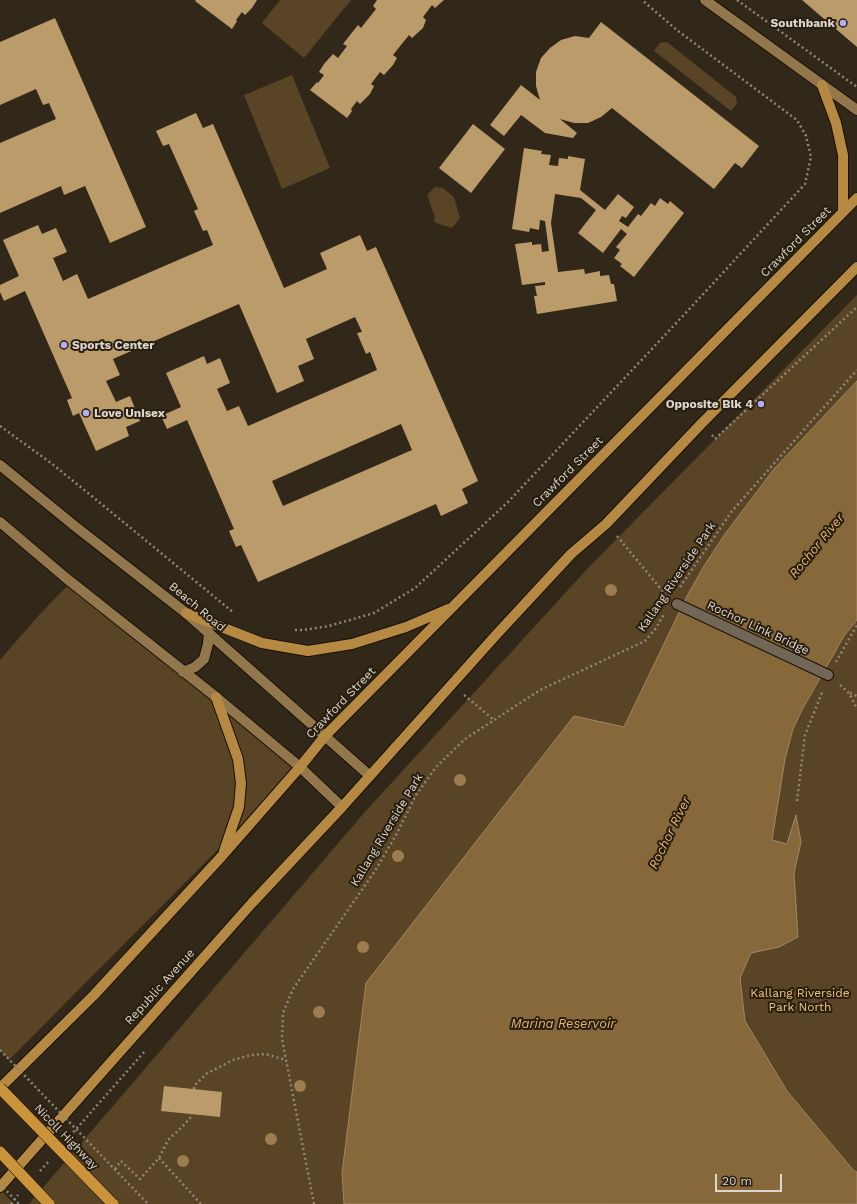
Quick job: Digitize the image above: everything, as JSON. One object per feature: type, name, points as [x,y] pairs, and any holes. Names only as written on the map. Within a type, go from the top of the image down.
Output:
[{"type":"highway","name":"Nicoll Highway","points":[[0,1088],[113,1204]]},
{"type":"highway","points":[[0,1152],[49,1204]]},
{"type":"main road","points":[[705,0],[857,110]]},
{"type":"main road","points":[[822,85],[836,123],[843,155],[843,212]]},
{"type":"main road","name":"Crawford Street","points":[[300,767],[325,736],[857,198]]},
{"type":"main road","points":[[0,522],[66,578],[216,697],[300,767],[342,806],[496,634],[571,554],[606,524],[702,422],[857,267]]},
{"type":"main road","name":"Beach Road","points":[[0,465],[58,513],[186,613],[370,776]]},
{"type":"main road","points":[[186,613],[262,643],[308,651],[359,642],[406,627],[454,607]]},
{"type":"main road","points":[[183,672],[195,667],[204,659],[209,633]]},
{"type":"main road","points":[[216,697],[238,759],[241,784],[239,807],[222,856]]},
{"type":"main road","points":[[0,1088],[94,995],[222,856],[300,767]]},
{"type":"main road","name":"Republic Avenue","points":[[0,1186],[252,903],[342,806]]},
{"type":"street","name":"Rochor Link Bridge","points":[[674,602],[828,675]]},
{"type":"path","points":[[290,630],[303,630],[329,626],[374,613],[415,588],[508,502],[805,184],[811,157],[806,136],[797,120],[678,31],[642,0]]},
{"type":"path","points":[[737,0],[857,87]]},
{"type":"path","points":[[702,422],[715,439],[857,307]]},
{"type":"path","name":"Kallang Riverside Park","points":[[314,1204],[282,1038],[283,1013],[292,989],[374,871],[396,835],[416,795],[436,767],[466,739],[494,720],[540,690],[645,641],[674,602],[732,511],[857,370]]},
{"type":"path","points":[[0,426],[51,463],[236,615]]},
{"type":"path","points":[[606,524],[674,602]]},
{"type":"path","points":[[797,801],[804,735],[828,675],[857,625]]},
{"type":"path","points":[[828,675],[849,693],[857,696]]},
{"type":"path","points":[[452,684],[494,720]]},
{"type":"path","points":[[849,693],[857,709]]},
{"type":"path","points":[[0,1050],[148,1204]]},
{"type":"path","points":[[194,1089],[194,1086],[206,1074],[233,1060],[251,1054],[266,1054],[286,1060]]},
{"type":"path","points":[[115,1169],[121,1161],[140,1179],[159,1158],[168,1140],[182,1127],[191,1114]]},
{"type":"path","points":[[159,1158],[201,1204]]},
{"type":"path","points":[[0,1186],[19,1204]]},
{"type":"green space","points":[[280,0],[351,0],[304,58],[262,23]]},
{"type":"green space","points":[[667,42],[736,97],[737,104],[731,111],[654,51],[660,43]]},
{"type":"green space","points":[[292,75],[330,168],[282,189],[244,95]]},
{"type":"green space","points":[[435,187],[443,188],[454,197],[460,218],[452,228],[434,221],[435,216],[427,195]]},
{"type":"green space","points":[[857,295],[857,381],[774,469],[725,534],[687,596],[624,727],[366,983],[342,1173],[344,1204],[29,1204],[364,813],[589,567]]},
{"type":"green space","points":[[71,582],[300,767],[9,1060],[0,1050],[0,660],[39,615]]},
{"type":"green space","name":"Kallang Riverside Park North","points":[[857,620],[857,1172],[854,1171],[787,1091],[745,1021],[740,978],[751,953],[779,947],[798,937],[794,873],[801,842],[796,816],[787,844],[772,841],[785,759],[788,744],[797,720],[844,636]]},
{"type":"green space","points":[[0,1189],[14,1204],[0,1204]]},
{"type":"water","name":"Marina Reservoir","points":[[857,381],[857,620],[844,636],[802,710],[793,729],[785,759],[772,840],[787,844],[796,815],[801,842],[794,873],[798,937],[779,947],[751,953],[740,978],[745,1021],[787,1091],[854,1171],[857,1172],[857,1204],[344,1204],[342,1173],[366,983],[574,716],[624,727],[687,596],[725,534],[774,469]]},
{"type":"building","points":[[257,0],[245,15],[242,12],[232,29],[195,1]]},
{"type":"building","points":[[377,0],[444,0],[435,8],[432,5],[423,17],[426,20],[423,28],[412,38],[409,35],[393,55],[397,58],[393,65],[384,75],[380,72],[371,84],[374,86],[370,94],[360,104],[357,101],[347,118],[310,90],[324,75],[319,72],[324,64],[333,54],[338,58],[347,46],[343,44],[358,25],[361,28],[376,9],[373,6]]},
{"type":"building","name":"Southbank","points":[[802,0],[857,0],[857,47]]},
{"type":"building","points":[[55,18],[146,227],[110,243],[85,186],[64,195],[61,186],[0,213],[0,143],[56,119],[49,103],[43,105],[36,89],[0,105],[0,42]]},
{"type":"building","points":[[601,22],[759,146],[742,168],[735,163],[714,189],[612,108],[601,117],[588,123],[574,123],[560,119],[577,133],[573,138],[545,133],[521,115],[504,136],[490,125],[521,85],[540,100],[536,86],[536,72],[541,58],[550,48],[561,40],[575,36],[589,38]]},
{"type":"building","points":[[196,113],[203,128],[213,124],[284,288],[327,269],[320,253],[360,235],[367,251],[376,247],[478,481],[462,489],[468,503],[441,516],[436,504],[258,582],[241,545],[236,547],[229,531],[234,529],[187,420],[167,429],[161,416],[181,407],[166,373],[204,356],[207,364],[220,358],[230,383],[217,389],[227,411],[239,406],[248,426],[377,370],[370,352],[366,354],[357,333],[362,332],[355,317],[306,339],[314,359],[298,366],[304,381],[277,393],[239,304],[113,359],[120,375],[106,381],[116,402],[130,396],[140,421],[126,427],[129,436],[96,451],[79,413],[73,416],[67,400],[72,398],[25,291],[4,301],[0,292],[0,285],[19,276],[3,240],[38,225],[42,234],[56,228],[67,252],[53,258],[63,281],[77,274],[88,299],[213,245],[207,230],[203,231],[194,211],[198,209],[169,144],[163,146],[156,131]],"holes":[[[401,424],[412,450],[283,506],[272,481]]]},
{"type":"building","points":[[473,124],[505,149],[471,193],[439,168]]},
{"type":"building","points":[[524,148],[542,151],[541,154],[551,155],[549,165],[558,166],[559,158],[568,159],[568,156],[585,159],[580,190],[605,210],[618,194],[634,207],[626,218],[622,216],[619,221],[628,227],[638,214],[641,216],[651,203],[655,206],[660,198],[668,204],[670,201],[684,213],[634,277],[620,266],[622,264],[614,258],[620,250],[616,247],[627,234],[621,229],[603,253],[578,233],[596,210],[581,198],[555,194],[551,223],[558,272],[584,269],[585,274],[600,271],[600,276],[609,275],[611,284],[614,284],[617,301],[537,314],[534,296],[537,296],[535,286],[545,285],[545,282],[522,285],[515,244],[532,242],[532,245],[541,244],[542,252],[549,251],[545,221],[540,220],[539,230],[530,228],[529,232],[512,229]]},
{"type":"building","points":[[164,1086],[222,1092],[220,1117],[161,1111]]},
{"type":"place","name":"Southbank","points":[[843,23]]},
{"type":"place","name":"Sports Center","points":[[64,345]]},
{"type":"place","name":"Opposite Blk 4","points":[[761,404]]},
{"type":"place","name":"Love Unisex","points":[[86,413]]},
{"type":"water label","name":"Rochor River","points":[[817,546]]},
{"type":"water label","name":"Rochor River","points":[[670,833]]}]
